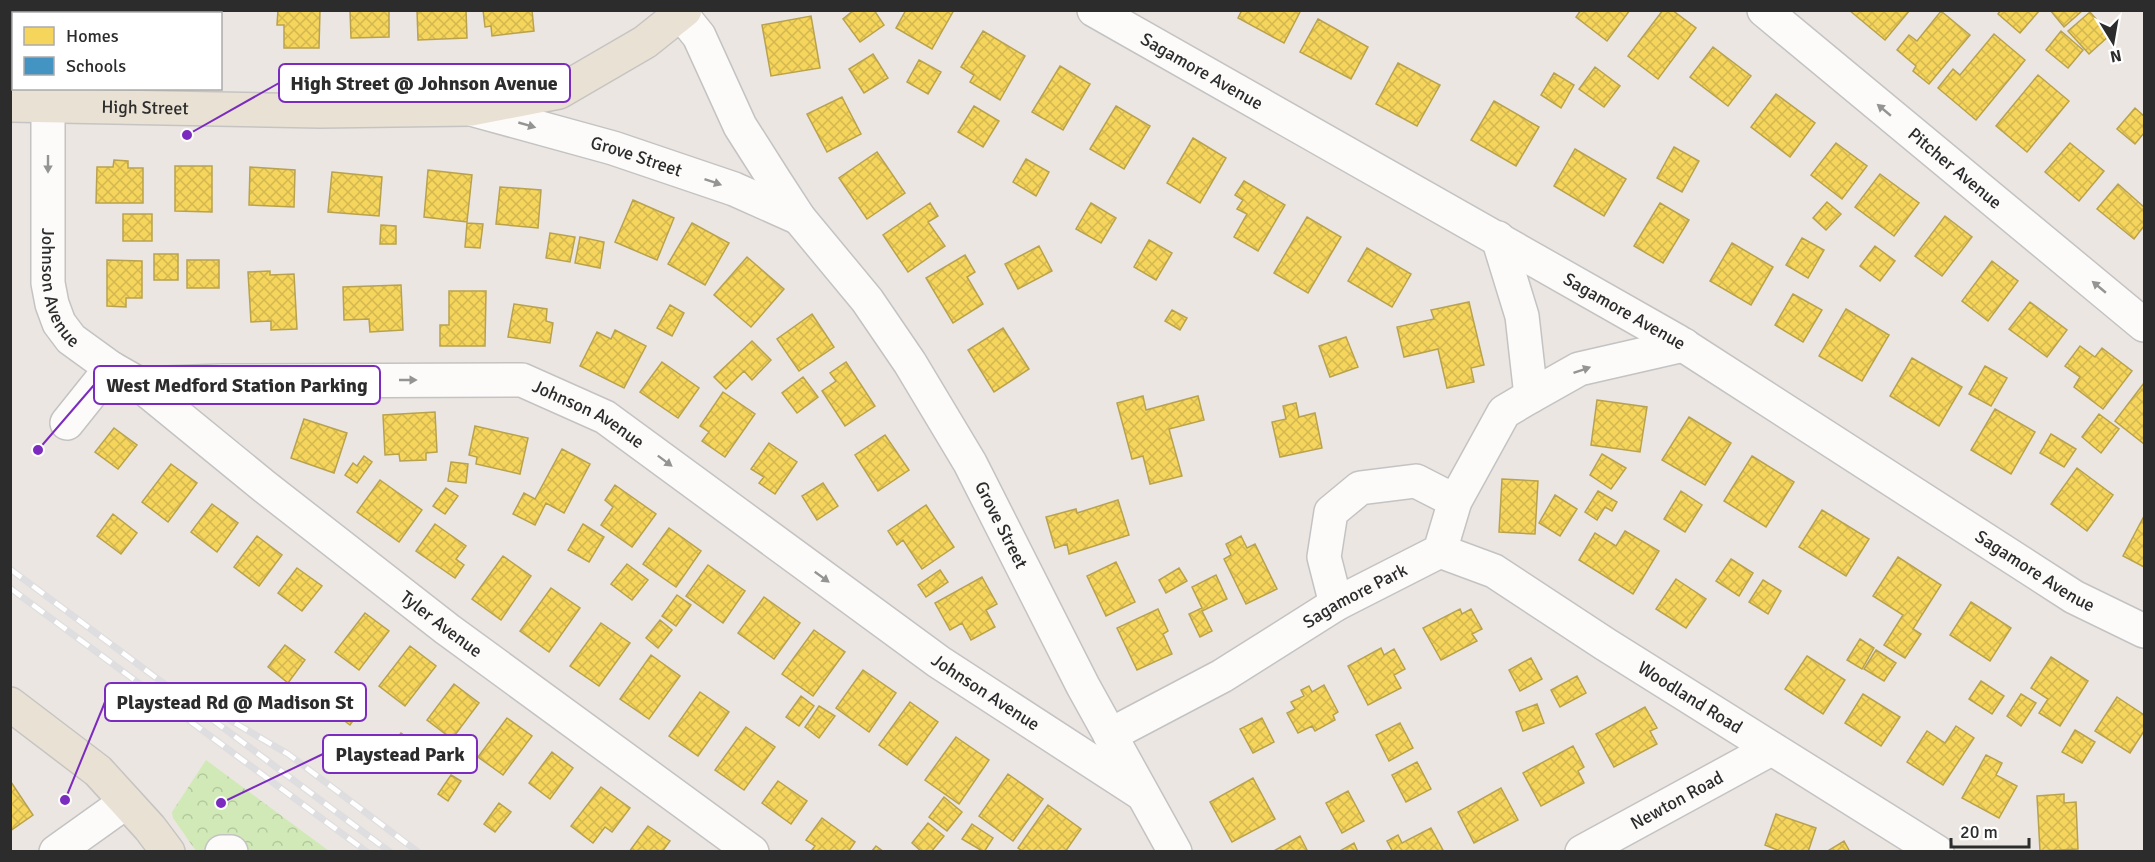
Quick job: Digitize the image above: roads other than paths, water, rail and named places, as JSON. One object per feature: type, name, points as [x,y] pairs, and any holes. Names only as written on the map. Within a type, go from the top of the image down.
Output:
[{"type":"main road","name":"High Street","points":[[14,100],[48,106],[140,98],[320,111],[471,109],[558,92],[645,42],[683,13]]},
{"type":"main road","points":[[10,704],[98,771],[168,852]]},
{"type":"street","name":"Sagamore Avenue","points":[[1094,10],[1684,345],[2074,597],[2145,631]]},
{"type":"street","name":"Pitcher Avenue","points":[[1764,10],[2145,325]]},
{"type":"street","name":"Grove Street","points":[[683,13],[699,36],[740,126],[799,218],[867,300],[922,383],[970,463],[1110,735],[1175,852]]},
{"type":"street","name":"Johnson Avenue","points":[[48,106],[48,283],[52,304],[59,323],[71,339],[111,368],[139,384],[222,381],[522,380],[605,417],[939,662],[1142,794]]},
{"type":"street","name":"Grove Street","points":[[471,109],[613,148],[734,189],[799,218]]},
{"type":"street","points":[[1498,238],[1522,316],[1531,396]]},
{"type":"street","points":[[1440,551],[1455,501],[1504,412],[1579,369],[1684,345]]},
{"type":"street","points":[[67,423],[111,368]]},
{"type":"street","name":"Tyler Avenue","points":[[139,384],[265,487],[447,629],[753,852]]},
{"type":"street","points":[[1336,604],[1324,557],[1331,512],[1360,488],[1416,481],[1455,501]]},
{"type":"street","name":"Sagamore Park","points":[[1110,735],[1222,676],[1336,604],[1440,551]]},
{"type":"street","name":"Woodland Road","points":[[1440,551],[1494,572],[1937,852]]},
{"type":"street","name":"Newton Road","points":[[1582,852],[1771,749]]},
{"type":"street","points":[[56,852],[126,802]]},
{"type":"street","points":[[222,852],[231,852]]},
{"type":"railway","points":[[10,569],[390,852]]},
{"type":"railway","points":[[10,588],[367,852]]},
{"type":"railway","points":[[211,709],[288,754],[418,852]]},
{"type":"place","name":"High Street @ Johnson Avenue","points":[[187,135]]},
{"type":"place","name":"West Medford Station Parking","points":[[38,450]]},
{"type":"place","name":"Playstead Rd @ Madison St","points":[[65,800]]},
{"type":"place","name":"Playstead Park","points":[[221,803]]}]
